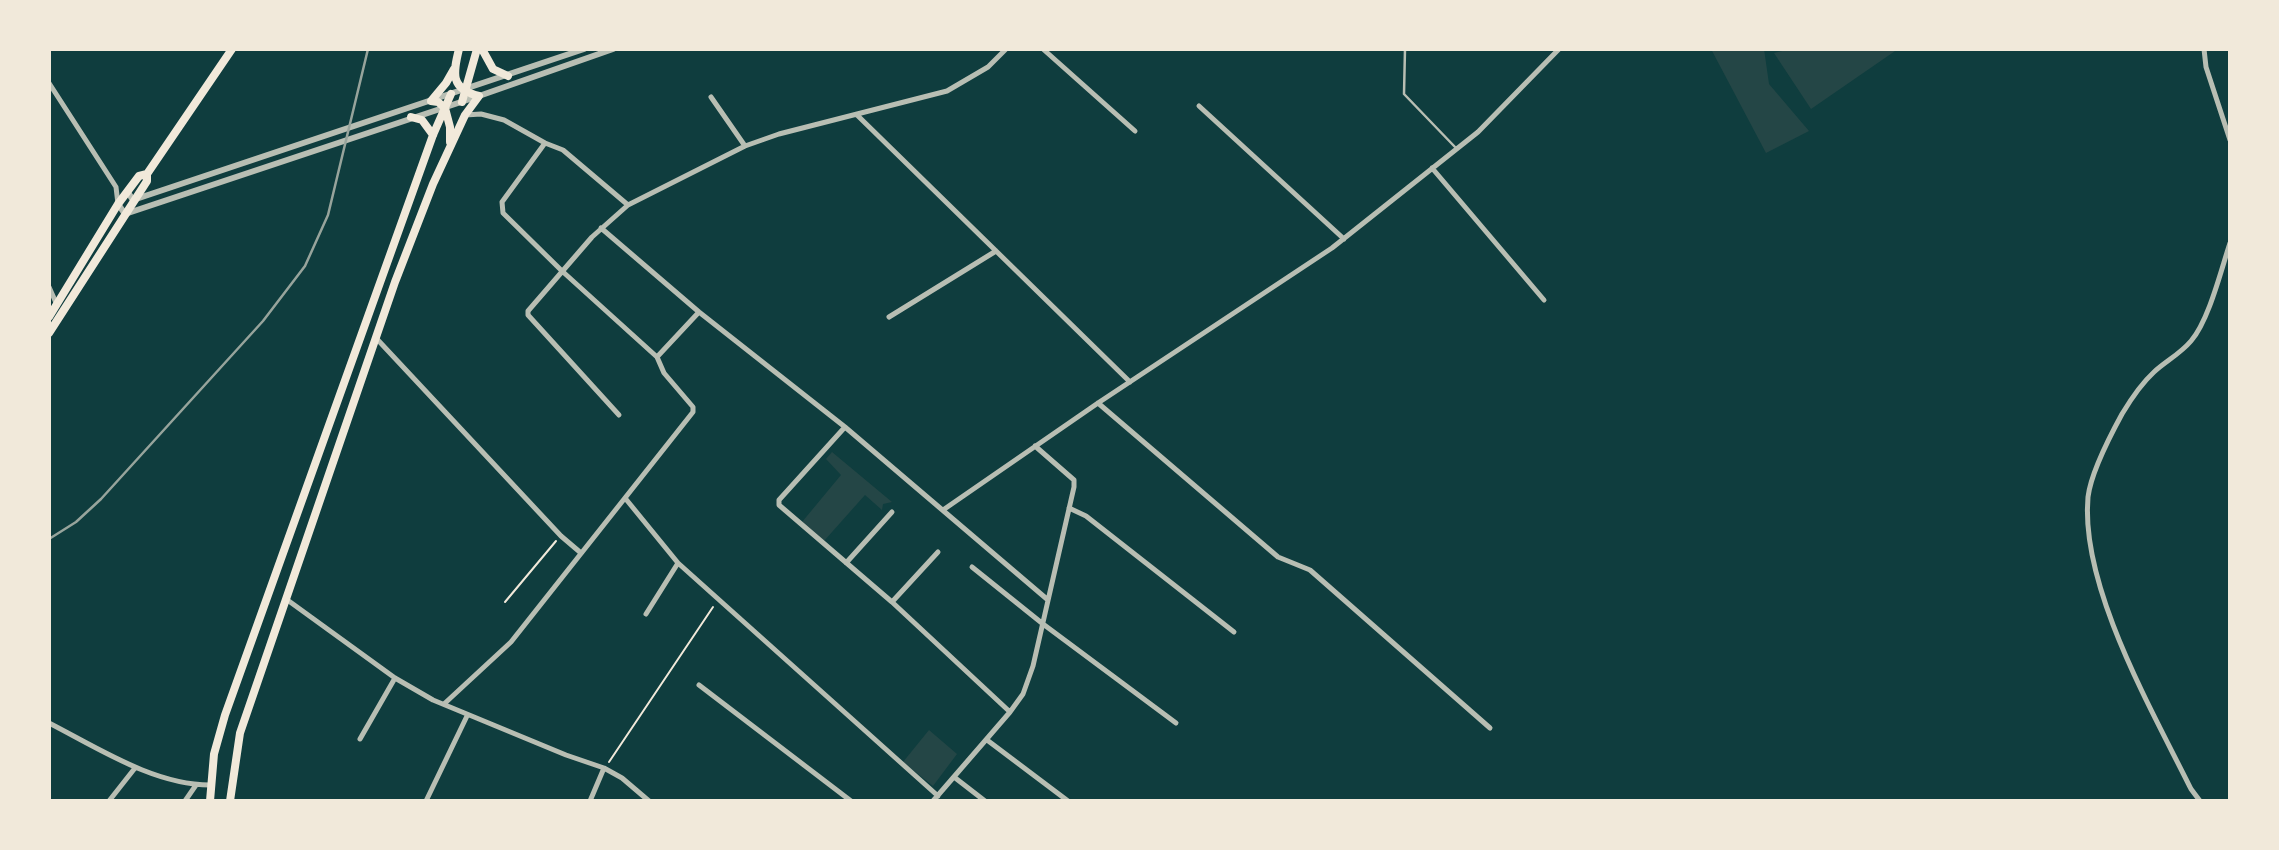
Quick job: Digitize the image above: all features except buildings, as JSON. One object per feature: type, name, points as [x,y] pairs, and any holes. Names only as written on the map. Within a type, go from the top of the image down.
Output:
[{"type":"main road","points":[[49,333],[147,181],[147,174],[232,49]]},
{"type":"main road","points":[[431,101],[446,83],[454,68],[459,49]]},
{"type":"main road","points":[[479,49],[493,68],[508,76]]},
{"type":"main road","points":[[462,102],[479,49]]},
{"type":"main road","points":[[230,801],[240,733],[395,282],[449,148],[465,115],[479,96],[457,85],[454,68]]},
{"type":"main road","points":[[210,801],[214,754],[225,715],[433,135],[451,94]]},
{"type":"main road","points":[[431,101],[438,102],[445,108],[450,127],[449,148]]},
{"type":"main road","points":[[411,117],[422,120],[433,135]]},
{"type":"main road","points":[[49,317],[118,204],[139,176],[147,174]]},
{"type":"street","points":[[116,187],[127,191],[134,200],[584,49]]},
{"type":"street","points":[[49,83],[116,187],[118,204],[125,214],[613,49]]},
{"type":"street","points":[[619,415],[528,315],[527,310],[601,228],[628,205],[745,146],[779,134],[947,91],[988,67],[1006,49]]},
{"type":"street","points":[[1043,49],[1135,131]]},
{"type":"street","points":[[943,510],[1344,239],[1478,132],[1559,49]]},
{"type":"street","points":[[2204,49],[2206,66],[2230,139]]},
{"type":"street","points":[[711,97],[745,146]]},
{"type":"street","points":[[1199,106],[1344,239]]},
{"type":"street","points":[[465,115],[481,114],[504,120],[563,150],[628,205]]},
{"type":"street","points":[[857,115],[1130,382]]},
{"type":"street","points":[[444,704],[511,642],[693,412],[693,407],[664,373],[657,357],[503,213],[501,207],[545,143]]},
{"type":"street","points":[[1432,168],[1544,300]]},
{"type":"street","points":[[601,228],[699,312],[845,427],[1048,600]]},
{"type":"street","points":[[2200,801],[2191,789],[2124,653],[2093,557],[2088,494],[2101,456],[2122,414],[2154,372],[2193,340],[2230,243]]},
{"type":"street","points":[[889,317],[996,251]]},
{"type":"street","points":[[49,287],[57,305]]},
{"type":"street","points":[[657,357],[699,312]]},
{"type":"street","points":[[376,338],[561,536],[581,554]]},
{"type":"street","points":[[1098,403],[1278,557],[1310,570],[1490,728]]},
{"type":"street","points":[[845,427],[779,499],[779,505],[892,602],[1010,712]]},
{"type":"street","points":[[625,498],[678,563],[935,798],[1010,712],[1023,694],[1033,666],[1074,480],[1035,446]]},
{"type":"street","points":[[1069,508],[1086,516],[1234,632]]},
{"type":"street","points":[[845,563],[892,512]]},
{"type":"street","points":[[892,602],[938,552]]},
{"type":"street","points":[[646,614],[678,563]]},
{"type":"street","points":[[972,566],[1043,624],[1176,723]]},
{"type":"street","points":[[286,599],[395,678],[433,700],[467,716],[604,768],[622,778],[649,801]]},
{"type":"street","points":[[360,739],[395,678]]},
{"type":"street","points":[[699,685],[851,801]]},
{"type":"street","points":[[426,801],[467,716]]},
{"type":"street","points":[[49,723],[135,768],[196,785],[211,785]]},
{"type":"street","points":[[987,740],[1068,801]]},
{"type":"street","points":[[109,801],[135,768]]},
{"type":"street","points":[[590,801],[604,768]]},
{"type":"street","points":[[954,777],[985,801]]},
{"type":"street","points":[[185,801],[196,785]]},
{"type":"lane","points":[[1405,49],[1404,94],[1457,149]]},
{"type":"path","points":[[505,601],[561,536]]},
{"type":"path","points":[[604,768],[717,600]]},
{"type":"shaded area","points":[[1711,49],[1764,49],[1769,84],[1809,131],[1766,153]]},
{"type":"shaded area","points":[[1790,49],[1898,49],[1811,109],[1774,53]]},
{"type":"shaded area","points":[[832,452],[892,502],[883,504],[882,510],[865,495],[824,541],[802,522],[841,475],[826,459]]},
{"type":"shaded area","points":[[929,730],[957,754],[933,786],[903,762]]},
{"type":"railway","points":[[49,539],[76,522],[101,499],[263,321],[305,266],[328,215],[368,49]]}]
